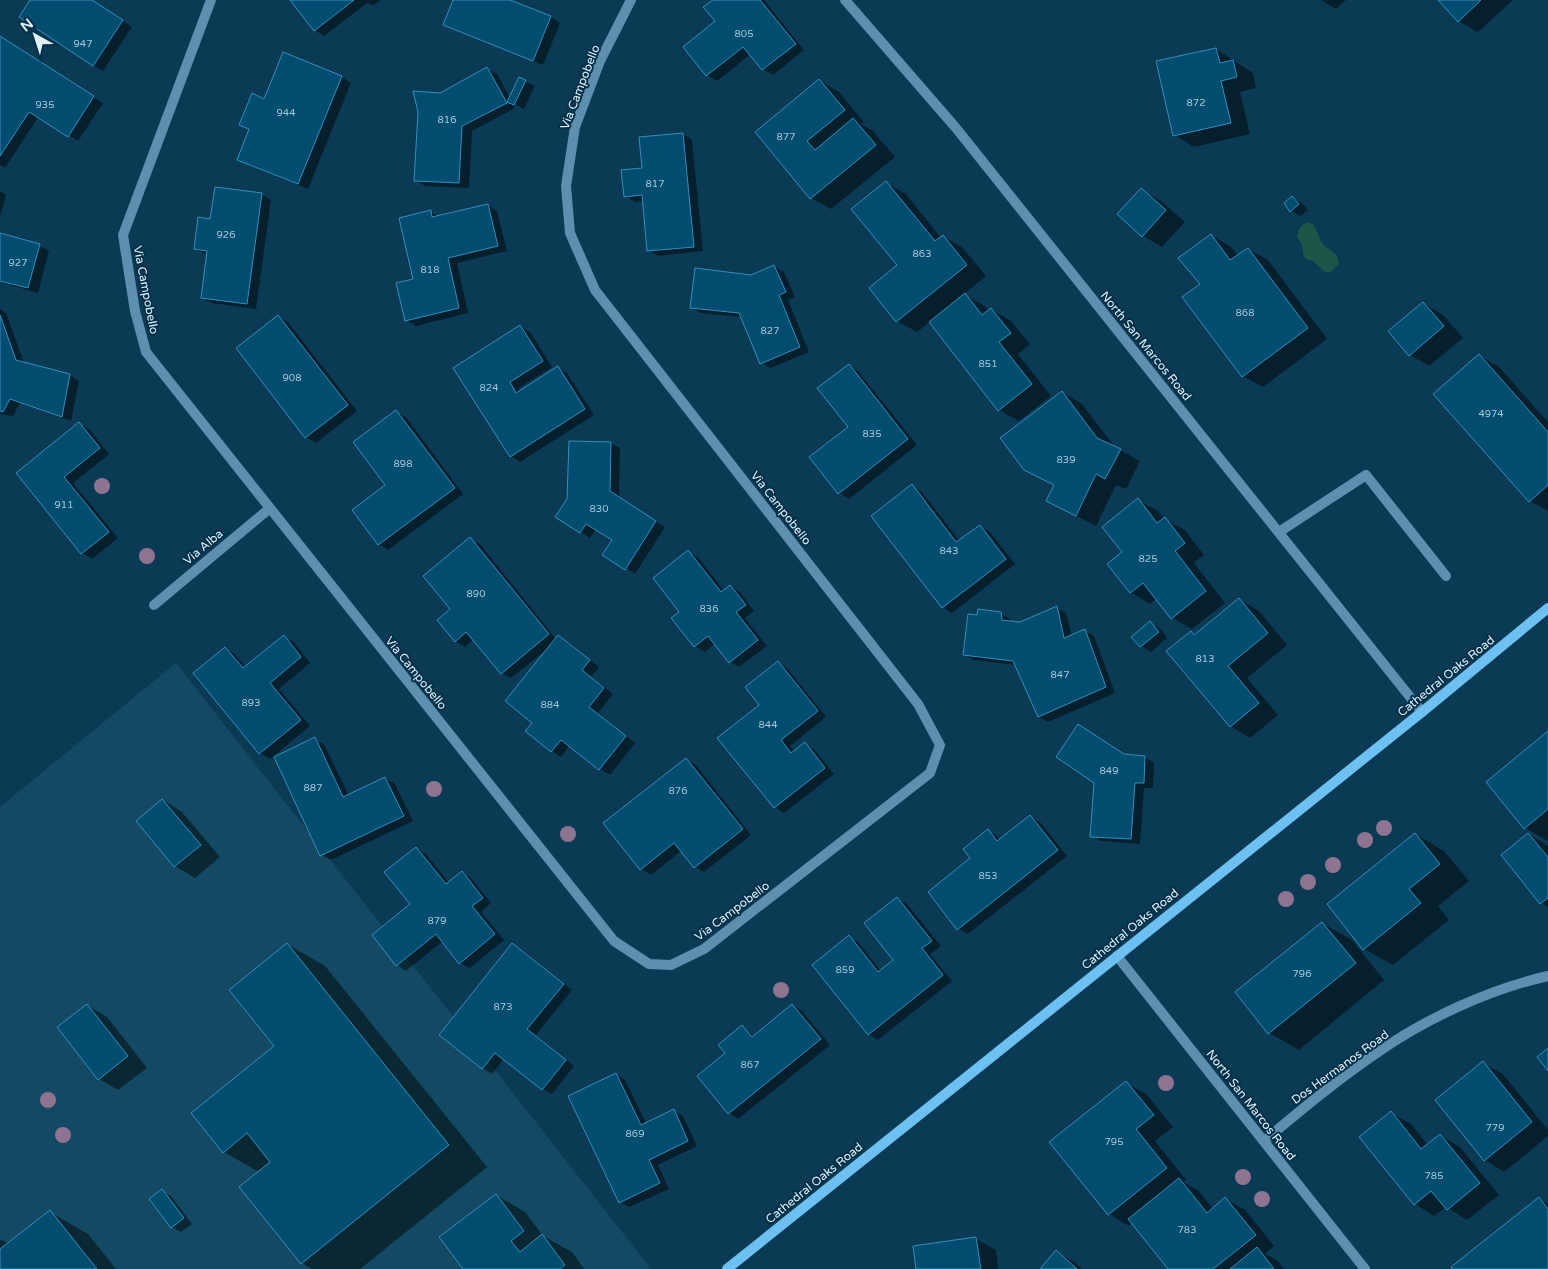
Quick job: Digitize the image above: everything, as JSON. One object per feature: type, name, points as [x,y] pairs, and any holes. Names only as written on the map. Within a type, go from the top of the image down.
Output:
[{"type":"main road","name":"Cathedral Oaks Road","points":[[727,1269],[1422,712],[1548,608]]},
{"type":"street","name":"Via Campobello","points":[[211,0],[123,235],[135,311],[146,352],[614,941],[649,964],[671,965],[704,949],[930,773],[940,745],[918,704],[595,290],[570,233],[566,186],[575,127],[600,62],[630,0]]},
{"type":"street","name":"North San Marcos Road","points":[[844,0],[956,128],[1422,712]]},
{"type":"street","points":[[1279,532],[1366,475],[1446,576]]},
{"type":"street","name":"Via Alba","points":[[154,605],[269,509]]},
{"type":"street","name":"North San Marcos Road","points":[[1117,956],[1365,1269]]},
{"type":"street","name":"Dos Hermanos Road","points":[[1264,1141],[1332,1085],[1379,1051],[1430,1021],[1483,997],[1548,976]]},
{"type":"shaded area","points":[[1308,222],[1313,224],[1322,243],[1337,256],[1339,264],[1331,272],[1325,272],[1313,261],[1306,259],[1303,254],[1302,244],[1297,237],[1301,226]]},
{"type":"shaded area","points":[[176,663],[651,1269],[0,1269],[0,807]]},
{"type":"building","points":[[30,0],[92,0],[123,20],[93,66],[19,17]]},
{"type":"building","points":[[290,0],[354,0],[314,31]]},
{"type":"building","points":[[453,0],[510,0],[551,16],[533,61],[443,25]]},
{"type":"building","points":[[713,0],[760,0],[796,44],[762,70],[743,47],[706,76],[683,47],[715,21],[703,7]]},
{"type":"building","points":[[1438,0],[1481,0],[1458,22]]},
{"type":"building","points":[[0,36],[94,96],[68,137],[29,112],[0,156]]},
{"type":"building","points":[[1216,48],[1220,63],[1233,60],[1237,77],[1221,81],[1231,123],[1173,136],[1156,61]]},
{"type":"building","points":[[283,52],[342,76],[298,184],[237,160],[249,129],[239,125],[252,93],[264,99]]},
{"type":"building","points":[[487,67],[507,103],[462,126],[459,183],[414,181],[418,112],[413,91],[440,93]]},
{"type":"building","points":[[519,77],[526,80],[514,105],[507,102]]},
{"type":"building","points":[[819,79],[845,110],[807,141],[815,150],[853,118],[876,145],[810,199],[755,132]]},
{"type":"building","points":[[683,133],[694,247],[647,251],[642,195],[624,197],[621,170],[642,168],[639,137]]},
{"type":"building","points":[[886,181],[935,241],[943,235],[967,265],[896,322],[869,288],[897,265],[851,209]]},
{"type":"building","points":[[215,187],[262,193],[247,304],[201,298],[207,251],[194,249],[198,217],[210,219]]},
{"type":"building","points":[[1141,188],[1166,210],[1142,237],[1117,214]]},
{"type":"building","points":[[1292,196],[1299,204],[1290,212],[1284,203]]},
{"type":"building","points":[[488,204],[498,246],[448,258],[459,308],[405,321],[396,283],[413,279],[399,218],[431,210],[432,217]]},
{"type":"building","points":[[0,233],[40,244],[28,288],[0,281]]},
{"type":"building","points":[[1211,234],[1230,260],[1248,248],[1308,328],[1242,377],[1182,297],[1200,284],[1178,258]]},
{"type":"building","points":[[774,265],[786,292],[779,295],[800,347],[760,364],[739,313],[690,308],[695,268],[751,275]]},
{"type":"building","points":[[965,293],[982,315],[991,308],[1011,333],[999,342],[1032,384],[998,411],[929,322]]},
{"type":"building","points":[[1423,302],[1444,326],[1409,356],[1388,331]]},
{"type":"building","points":[[0,315],[16,360],[70,374],[62,417],[10,399],[3,412],[0,411]]},
{"type":"building","points":[[278,315],[348,405],[305,438],[236,348]]},
{"type":"building","points":[[520,325],[543,361],[510,382],[516,393],[558,366],[585,409],[510,457],[453,368]]},
{"type":"building","points":[[1479,354],[1548,432],[1548,485],[1529,502],[1433,394]]},
{"type":"building","points":[[849,364],[908,439],[838,494],[809,457],[848,427],[817,388]]},
{"type":"building","points":[[1062,391],[1097,438],[1121,449],[1105,479],[1096,474],[1076,516],[1046,501],[1054,485],[1024,470],[1000,438]]},
{"type":"building","points":[[396,410],[455,488],[378,545],[352,510],[385,485],[353,442]]},
{"type":"building","points":[[79,422],[100,448],[64,477],[109,532],[81,554],[16,473]]},
{"type":"building","points":[[569,441],[611,442],[610,491],[656,521],[625,570],[602,555],[612,540],[586,524],[580,533],[555,517],[567,499]]},
{"type":"building","points":[[912,484],[956,542],[980,525],[1006,559],[942,608],[871,516]]},
{"type":"building","points":[[1138,498],[1157,523],[1165,517],[1185,543],[1175,551],[1206,591],[1171,619],[1143,583],[1130,593],[1107,564],[1122,552],[1102,527]]},
{"type":"building","points":[[470,537],[549,634],[501,674],[466,632],[455,642],[437,620],[450,609],[423,576]]},
{"type":"building","points":[[688,550],[721,592],[730,585],[746,605],[736,612],[758,640],[729,663],[708,636],[694,647],[671,618],[679,612],[653,578]]},
{"type":"building","points":[[1239,598],[1268,633],[1228,666],[1259,703],[1230,727],[1166,651],[1191,631],[1194,635]]},
{"type":"building","points":[[1057,606],[1064,638],[1085,629],[1106,687],[1038,717],[1013,661],[963,655],[968,614],[977,615],[978,609],[1001,612],[1002,620],[1020,622]]},
{"type":"building","points":[[1150,621],[1159,632],[1140,647],[1131,637]]},
{"type":"building","points":[[284,635],[301,657],[270,683],[301,720],[259,754],[193,673],[225,647],[243,668]]},
{"type":"building","points":[[558,635],[590,660],[582,670],[604,688],[589,707],[626,736],[599,770],[561,740],[551,752],[525,731],[532,723],[505,701]]},
{"type":"building","points":[[778,661],[818,711],[781,740],[791,753],[805,742],[825,768],[774,808],[717,738],[759,705],[745,687]]},
{"type":"building","points":[[1078,724],[1124,754],[1145,756],[1144,783],[1135,783],[1131,839],[1090,837],[1094,783],[1056,757]]},
{"type":"building","points":[[1548,731],[1548,809],[1524,829],[1486,782]]},
{"type":"building","points":[[315,737],[343,797],[385,777],[404,816],[320,856],[274,757]]},
{"type":"building","points":[[686,758],[743,829],[694,868],[674,843],[640,870],[603,823]]},
{"type":"building","points":[[162,799],[201,845],[174,867],[136,821]]},
{"type":"building","points":[[1030,815],[1058,850],[957,930],[928,892],[970,858],[963,849],[988,829],[997,841]]},
{"type":"building","points":[[1415,833],[1440,864],[1409,889],[1421,903],[1363,950],[1327,904]]},
{"type":"building","points":[[1528,833],[1548,857],[1548,898],[1540,904],[1501,855]]},
{"type":"building","points":[[416,847],[446,884],[462,871],[483,898],[472,906],[495,934],[459,964],[436,934],[396,966],[372,935],[410,904],[384,872]]},
{"type":"building","points":[[897,897],[932,941],[922,948],[943,975],[868,1035],[812,965],[849,935],[878,972],[893,960],[864,923]]},
{"type":"building","points":[[1322,922],[1356,963],[1268,1034],[1235,992]]},
{"type":"building","points":[[287,943],[449,1145],[301,1264],[239,1187],[270,1162],[247,1133],[223,1153],[191,1113],[274,1046],[229,990]]},
{"type":"building","points":[[512,943],[564,984],[527,1029],[566,1060],[542,1090],[495,1053],[482,1069],[439,1035]]},
{"type":"building","points":[[87,1004],[128,1056],[98,1080],[57,1027]]},
{"type":"building","points":[[792,1004],[821,1039],[728,1114],[697,1076],[725,1053],[718,1045],[742,1025],[752,1037]]},
{"type":"building","points":[[1548,1048],[1548,1071],[1537,1057]]},
{"type":"building","points":[[1483,1061],[1532,1122],[1484,1161],[1435,1100]]},
{"type":"building","points":[[616,1073],[641,1125],[674,1109],[688,1141],[649,1160],[660,1183],[619,1203],[568,1096]]},
{"type":"building","points":[[1126,1081],[1154,1115],[1136,1129],[1167,1168],[1108,1215],[1049,1142]]},
{"type":"building","points":[[1391,1111],[1421,1149],[1440,1134],[1480,1183],[1447,1210],[1431,1191],[1414,1205],[1359,1137]]},
{"type":"building","points":[[1179,1178],[1207,1213],[1225,1197],[1256,1235],[1213,1269],[1168,1269],[1128,1219]]},
{"type":"building","points":[[162,1189],[184,1218],[171,1228],[149,1199]]},
{"type":"building","points":[[496,1194],[524,1231],[511,1241],[520,1252],[542,1234],[565,1265],[560,1269],[463,1269],[439,1237]]},
{"type":"building","points":[[1539,1197],[1548,1209],[1548,1269],[1452,1269],[1451,1267]]},
{"type":"building","points":[[50,1210],[97,1269],[0,1269],[0,1249]]},
{"type":"building","points":[[976,1237],[981,1269],[916,1269],[913,1246]]},
{"type":"building","points":[[1257,1247],[1274,1269],[1230,1269]]},
{"type":"building","points":[[1056,1250],[1077,1269],[1040,1269]]}]
